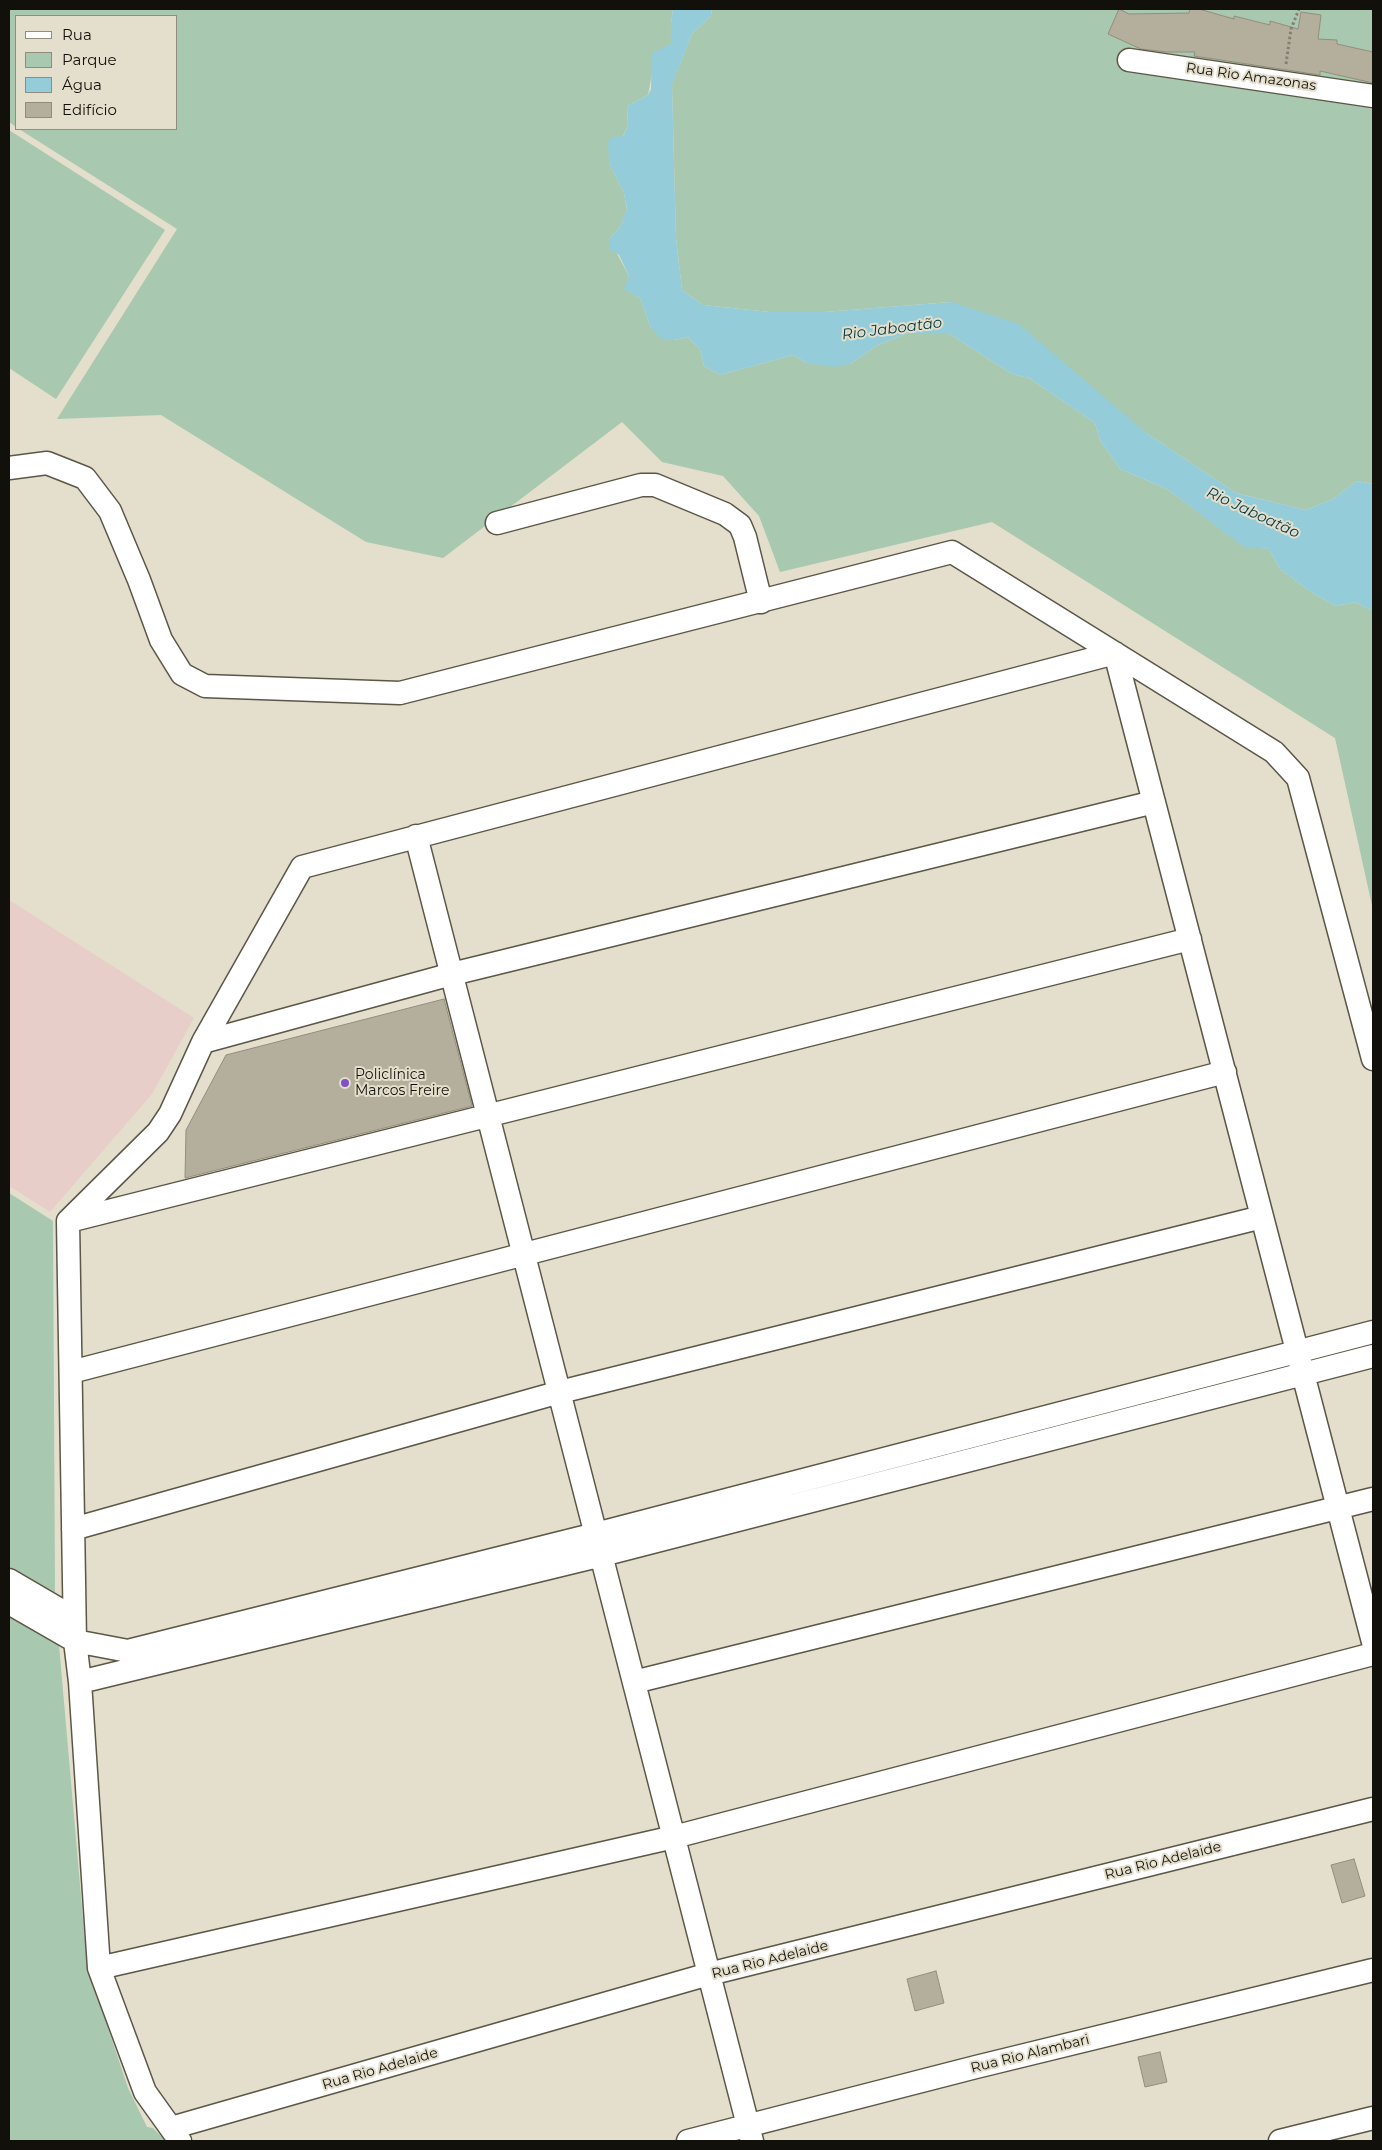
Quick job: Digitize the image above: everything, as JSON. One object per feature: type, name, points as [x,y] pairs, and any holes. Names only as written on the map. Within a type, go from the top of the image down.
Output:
[{"type":"street","name":"Rua Rio Amazonas","points":[[1129,60],[1373,96]]},
{"type":"street","points":[[9,468],[47,463],[86,478],[110,511],[139,580],[161,640],[182,674],[205,686],[400,693],[952,552],[1274,752],[1298,778],[1373,1059]]},
{"type":"street","points":[[497,523],[641,485],[655,485],[725,514],[740,525],[745,537],[760,602]]},
{"type":"street","points":[[1115,653],[1373,1642]]},
{"type":"street","points":[[176,2135],[145,2092],[99,1968],[74,1618],[68,1221],[158,1132],[170,1114],[203,1042],[302,867],[1115,653]]},
{"type":"street","points":[[203,1042],[452,974],[1154,802]]},
{"type":"street","points":[[416,836],[750,2134]]},
{"type":"street","points":[[68,1221],[1190,939]]},
{"type":"street","points":[[71,1372],[1224,1072]]},
{"type":"street","points":[[73,1529],[560,1392],[1262,1217]]},
{"type":"street","points":[[9,1603],[75,1641],[128,1651],[596,1534],[1373,1332]]},
{"type":"street","points":[[80,1682],[602,1555],[1373,1356]]},
{"type":"street","points":[[634,1682],[1373,1499]]},
{"type":"street","points":[[9,1580],[74,1618]]},
{"type":"street","points":[[99,1968],[674,1837],[1373,1654]]},
{"type":"street","name":"Rua Rio Adelaide","points":[[176,2135],[710,1974],[1373,1808]]},
{"type":"street","name":"Rua Rio Alambari","points":[[688,2141],[750,2134],[985,2064],[1373,1970]]},
{"type":"street","points":[[1280,2141],[1373,2118]]},
{"type":"path","points":[[1284,82],[1291,29],[1299,9]]},
{"type":"shaded area","points":[[9,900],[194,1018],[152,1094],[50,1212],[9,1186]]},
{"type":"green space","points":[[9,9],[673,9],[671,45],[652,74],[648,95],[627,106],[628,126],[609,163],[624,193],[627,210],[620,227],[609,239],[629,276],[625,289],[640,298],[651,328],[675,340],[688,337],[700,349],[704,366],[720,375],[793,355],[807,363],[850,364],[878,345],[908,333],[948,333],[1012,374],[1029,378],[1095,423],[1100,440],[1120,469],[1167,489],[1244,546],[1269,549],[1280,569],[1311,592],[1336,606],[1355,602],[1373,611],[1373,910],[1335,738],[992,522],[780,572],[759,516],[723,476],[662,462],[622,422],[443,558],[366,542],[161,415],[57,419],[177,229],[21,130],[178,130],[178,15],[15,15],[15,126],[9,122]]},
{"type":"green space","points":[[712,9],[1373,9],[1373,484],[1357,481],[1333,499],[1306,510],[1236,493],[951,302],[824,312],[770,312],[703,305],[682,290],[676,238],[672,84],[692,34],[711,16]]},
{"type":"green space","points":[[9,130],[165,230],[56,399],[9,368]]},
{"type":"green space","points":[[9,1193],[53,1221],[55,1594],[9,1567]]},
{"type":"green space","points":[[9,1616],[59,1645],[87,1965],[128,2088],[147,2127],[153,2128],[166,2141],[9,2141]]},
{"type":"water","name":"Rio Jaboatão","points":[[673,9],[712,9],[711,16],[692,34],[672,85],[676,238],[682,290],[703,305],[770,312],[824,312],[951,302],[1019,324],[1145,432],[1236,493],[1306,510],[1333,499],[1357,481],[1373,484],[1373,611],[1355,602],[1336,606],[1311,592],[1280,569],[1269,549],[1244,547],[1167,489],[1120,469],[1100,440],[1095,423],[1029,378],[1012,374],[948,333],[908,333],[878,345],[850,364],[833,367],[807,363],[793,355],[720,375],[704,366],[700,349],[688,337],[675,340],[660,338],[651,328],[640,298],[624,289],[629,276],[619,255],[610,249],[609,239],[620,227],[627,209],[624,193],[609,163],[608,143],[611,137],[623,136],[628,126],[627,106],[648,95],[651,89],[652,53],[671,44]]},
{"type":"building","points":[[1119,9],[1129,14],[1189,13],[1190,9],[1199,9],[1234,19],[1234,16],[1270,25],[1270,21],[1298,29],[1301,12],[1321,15],[1318,39],[1337,40],[1337,44],[1373,52],[1373,83],[1320,71],[1320,75],[1194,56],[1195,52],[1167,52],[1141,49],[1108,34]]},
{"type":"building","name":"Policlínica Marcos Freire","points":[[444,999],[472,1106],[185,1178],[186,1130],[226,1055]]},
{"type":"building","points":[[1354,1859],[1365,1896],[1342,1903],[1331,1865]]},
{"type":"building","points":[[936,1971],[944,2003],[915,2011],[907,1979]]},
{"type":"building","points":[[1160,2052],[1167,2082],[1145,2087],[1138,2057]]},
{"type":"place","name":"Policlínica Marcos Freire","points":[[345,1083]]}]
